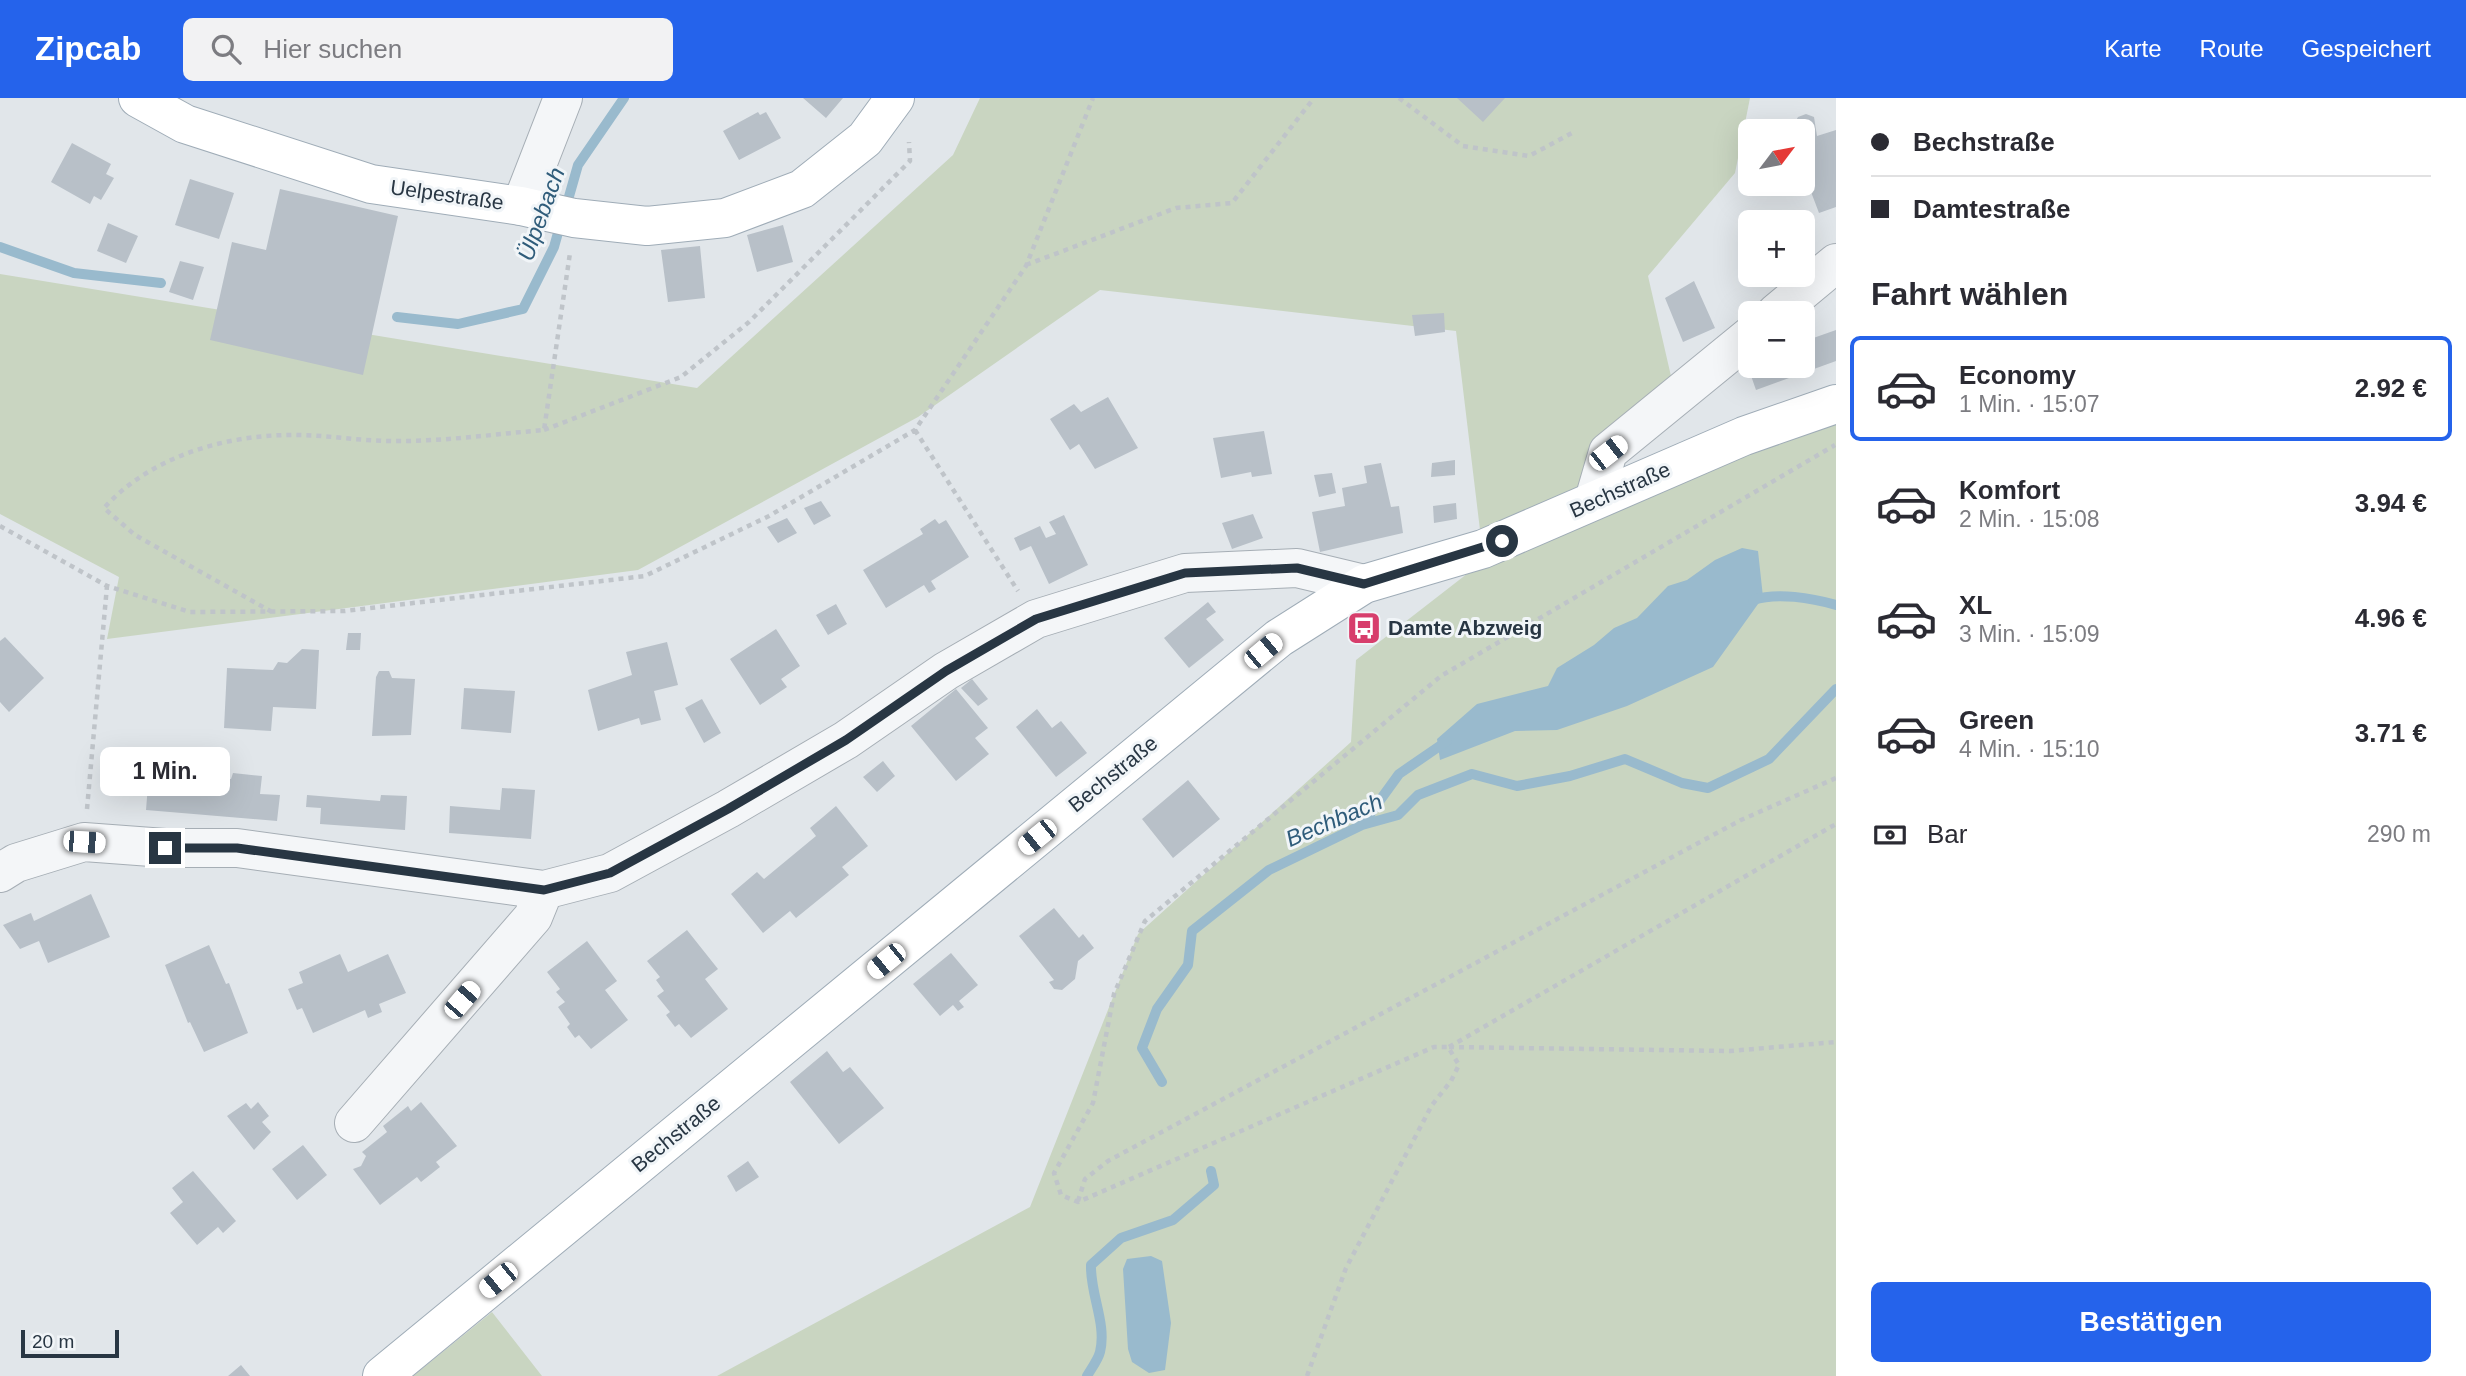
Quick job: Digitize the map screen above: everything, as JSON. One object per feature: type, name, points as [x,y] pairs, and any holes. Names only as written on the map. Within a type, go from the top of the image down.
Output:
[{"type":"main road","name":"Uelpestraße","points":[[138,98],[185,124],[371,184],[647,226],[726,218],[802,190],[865,139],[892,101]]},
{"type":"main road","name":"Bechstraße","points":[[382,1376],[1279,638],[1364,584],[1483,549],[1744,436],[1836,404]]},
{"type":"street","points":[[553,213],[563,98]]},
{"type":"street","points":[[1790,301],[1836,263]]},
{"type":"street","points":[[1594,500],[1608,453],[1738,346]]},
{"type":"street","points":[[0,873],[16,863],[84,842],[165,848],[237,848],[544,890],[610,873],[728,809],[846,740],[946,671],[1036,619],[1185,573],[1297,568],[1364,584]]},
{"type":"street","points":[[354,1123],[533,917],[544,890]]},
{"type":"path","points":[[1026,266],[1177,208],[1232,202],[1314,98]]},
{"type":"path","points":[[1399,98],[1463,146],[1529,156],[1572,133]]},
{"type":"path","points":[[0,526],[107,586],[190,612],[345,611],[645,576],[769,516],[915,429],[1026,266],[1093,99]]},
{"type":"path","points":[[273,612],[135,535],[104,508],[133,480],[157,465],[216,445],[286,435],[400,442],[544,430],[681,377],[749,322],[910,161],[908,133],[892,101]]},
{"type":"path","points":[[544,430],[553,213]]},
{"type":"path","points":[[915,429],[1036,619]]},
{"type":"path","points":[[1836,444],[1441,676],[1146,921],[1114,994],[1093,1103],[1054,1173],[1061,1195],[1078,1202],[1434,1047],[1730,1052],[1836,1042]]},
{"type":"path","points":[[84,842],[107,586]]},
{"type":"path","points":[[1078,1202],[1085,1179],[1108,1161],[1741,820],[1836,778]]},
{"type":"path","points":[[1448,1047],[1836,824]]},
{"type":"path","points":[[1307,1376],[1346,1268],[1432,1105],[1451,1081],[1459,1065],[1448,1047]]},
{"type":"green space","points":[[980,98],[1750,98],[1746,119],[1738,119],[1738,158],[1735,173],[1648,276],[1676,398],[1594,499],[1836,406],[1836,1376],[717,1376],[1030,1207],[1138,934],[1351,742],[1356,660],[1472,570],[1480,530],[1456,331],[1100,290],[918,417],[638,570],[107,639],[119,577],[0,514],[0,274],[697,388],[953,155]]},
{"type":"green space","points":[[492,1312],[542,1376],[413,1376]]},
{"type":"water","points":[[1742,548],[1758,551],[1763,597],[1713,667],[1627,706],[1557,730],[1515,731],[1440,760],[1437,739],[1477,704],[1548,686],[1557,668],[1594,645],[1614,628],[1637,618],[1668,586],[1687,580],[1715,560]]},
{"type":"water","points":[[1151,1256],[1162,1261],[1171,1323],[1165,1370],[1149,1373],[1132,1362],[1128,1349],[1123,1269],[1127,1259]]},
{"type":"building","points":[[803,98],[843,98],[826,118]]},
{"type":"building","points":[[1457,98],[1505,98],[1483,122]]},
{"type":"building","points":[[758,112],[760,115],[766,112],[781,138],[739,160],[723,131]]},
{"type":"building","points":[[1806,114],[1814,119],[1797,119]]},
{"type":"building","points":[[1815,123],[1817,136],[1836,130],[1836,207],[1819,213],[1813,196],[1815,196]]},
{"type":"building","points":[[72,143],[111,164],[106,174],[114,178],[101,200],[94,196],[90,204],[51,182]]},
{"type":"building","points":[[190,179],[234,193],[219,239],[175,225]]},
{"type":"building","points":[[280,189],[398,216],[363,375],[210,340],[232,242],[266,250]]},
{"type":"building","points":[[108,223],[138,236],[126,263],[97,251]]},
{"type":"building","points":[[783,225],[793,262],[757,272],[747,235]]},
{"type":"building","points":[[700,246],[705,298],[668,302],[661,250]]},
{"type":"building","points":[[180,261],[204,267],[193,300],[169,292]]},
{"type":"building","points":[[1694,281],[1715,328],[1683,342],[1665,298]]},
{"type":"building","points":[[1444,313],[1445,332],[1415,336],[1412,315]]},
{"type":"building","points":[[1836,330],[1836,361],[1815,369],[1815,337]]},
{"type":"building","points":[[1752,378],[1789,378],[1756,390]]},
{"type":"building","points":[[1108,397],[1138,448],[1095,469],[1079,444],[1070,450],[1050,419],[1074,404],[1081,412]]},
{"type":"building","points":[[1264,431],[1272,474],[1252,477],[1251,472],[1221,478],[1213,438]]},
{"type":"building","points":[[1455,460],[1455,475],[1431,477],[1432,463]]},
{"type":"building","points":[[1381,463],[1391,507],[1399,506],[1403,533],[1320,552],[1312,512],[1345,506],[1342,488],[1367,483],[1364,466]]},
{"type":"building","points":[[1332,473],[1336,493],[1319,497],[1314,475]]},
{"type":"building","points":[[821,501],[831,516],[814,525],[804,508]]},
{"type":"building","points":[[1456,503],[1457,519],[1434,523],[1433,506]]},
{"type":"building","points":[[1253,514],[1263,538],[1232,549],[1222,523]]},
{"type":"building","points":[[1064,515],[1088,565],[1049,584],[1031,546],[1020,551],[1014,538],[1040,526],[1046,538],[1056,534],[1049,522]]},
{"type":"building","points":[[787,518],[797,533],[778,543],[767,527]]},
{"type":"building","points":[[935,519],[939,524],[946,520],[969,557],[931,581],[936,589],[929,593],[924,585],[886,608],[863,570],[923,534],[920,529]]},
{"type":"building","points":[[1208,602],[1216,612],[1206,619],[1224,640],[1189,668],[1164,638]]},
{"type":"building","points":[[836,604],[847,624],[828,635],[816,615]]},
{"type":"building","points":[[776,629],[800,666],[781,679],[787,687],[760,705],[730,659]]},
{"type":"building","points":[[348,633],[361,633],[360,650],[346,650]]},
{"type":"building","points":[[5,637],[44,678],[9,712],[0,702],[0,641]]},
{"type":"building","points":[[667,642],[678,685],[654,691],[661,720],[641,725],[639,718],[598,731],[588,690],[632,675],[626,652]]},
{"type":"building","points":[[302,649],[319,650],[316,709],[273,707],[271,731],[224,728],[227,668],[273,670],[278,662],[287,663]]},
{"type":"building","points":[[379,671],[389,671],[392,678],[415,679],[411,735],[372,736],[376,677]]},
{"type":"building","points":[[972,679],[988,699],[978,706],[961,688]]},
{"type":"building","points":[[464,688],[515,691],[511,733],[461,729]]},
{"type":"building","points":[[956,689],[988,728],[975,738],[989,754],[956,781],[911,726]]},
{"type":"building","points":[[702,699],[721,733],[704,743],[685,708]]},
{"type":"building","points":[[1037,709],[1052,728],[1061,721],[1087,753],[1056,777],[1016,727]]},
{"type":"building","points":[[883,761],[895,776],[877,792],[863,777]]},
{"type":"building","points":[[149,772],[174,774],[173,785],[217,788],[219,778],[231,779],[233,773],[262,776],[260,794],[280,795],[277,821],[146,810]]},
{"type":"building","points":[[1188,780],[1220,819],[1173,858],[1142,819]]},
{"type":"building","points":[[502,788],[535,790],[531,839],[449,833],[450,806],[500,810]]},
{"type":"building","points":[[307,795],[380,801],[381,795],[407,796],[405,830],[320,824],[321,808],[306,807]]},
{"type":"building","points":[[836,806],[868,846],[842,867],[849,875],[796,918],[790,911],[763,933],[731,894],[757,872],[764,879],[816,836],[810,828]]},
{"type":"building","points":[[91,894],[110,937],[48,963],[39,941],[20,949],[3,925],[31,913],[34,921]]},
{"type":"building","points":[[1054,908],[1079,938],[1083,934],[1094,948],[1078,961],[1075,979],[1062,990],[1054,989],[1049,982],[1054,980],[1019,936]]},
{"type":"building","points":[[687,930],[718,969],[705,979],[728,1009],[691,1038],[679,1024],[675,1027],[666,1015],[670,1012],[657,996],[664,991],[656,980],[660,977],[647,961]]},
{"type":"building","points":[[587,941],[617,981],[605,990],[628,1020],[591,1049],[579,1035],[575,1038],[567,1027],[570,1024],[558,1007],[565,1002],[556,992],[560,989],[547,972]]},
{"type":"building","points":[[209,945],[226,984],[229,983],[248,1033],[204,1052],[190,1022],[188,1023],[165,965]]},
{"type":"building","points":[[951,953],[978,985],[959,1001],[964,1007],[958,1011],[953,1005],[940,1016],[913,984]]},
{"type":"building","points":[[340,954],[348,972],[388,954],[406,993],[379,1004],[382,1012],[368,1018],[365,1010],[313,1033],[302,1008],[297,1010],[288,989],[303,983],[299,972]]},
{"type":"building","points":[[827,1051],[843,1072],[850,1067],[884,1108],[839,1144],[790,1082]]},
{"type":"building","points":[[258,1102],[269,1116],[262,1122],[271,1132],[254,1150],[227,1116],[246,1103],[251,1109]]},
{"type":"building","points":[[421,1102],[457,1146],[436,1162],[440,1167],[421,1182],[417,1177],[380,1205],[353,1169],[361,1166],[366,1156],[362,1152],[387,1132],[383,1126],[408,1106],[411,1111]]},
{"type":"building","points":[[303,1145],[327,1175],[297,1200],[272,1169]]},
{"type":"building","points":[[748,1161],[759,1177],[736,1192],[727,1176]]},
{"type":"building","points":[[193,1171],[236,1221],[223,1233],[218,1227],[197,1245],[170,1213],[183,1202],[172,1188]]},
{"type":"building","points":[[241,1365],[250,1376],[228,1376]]},
{"type":"waterway","name":"Ülpebach","points":[[566,207],[578,165],[624,98]]},
{"type":"waterway","name":"Ülpebach","points":[[397,317],[458,324],[523,309],[554,247],[561,222]]},
{"type":"waterway","name":"Ülpebach","points":[[0,247],[74,273],[161,283]]},
{"type":"waterway","points":[[1753,600],[1773,596],[1794,597],[1836,605]]},
{"type":"waterway","name":"Bechbach","points":[[1162,1082],[1142,1048],[1157,1009],[1188,965],[1192,931],[1269,870],[1362,825],[1398,815],[1418,795],[1472,774],[1517,786],[1570,776],[1625,759],[1682,783],[1708,788],[1769,759],[1836,689]]},
{"type":"waterway","points":[[1362,825],[1399,774],[1447,741]]},
{"type":"waterway","name":"Bechbach","points":[[1087,1376],[1099,1355],[1102,1341],[1091,1265],[1121,1238],[1173,1220],[1214,1185],[1211,1171]]},
{"type":"place","name":"Damte Abzweig","points":[[1364,628]]},
{"type":"route","points":[[165,848],[237,848],[544,890],[610,873],[728,809],[846,740],[946,671],[1036,619],[1185,573],[1297,568],[1364,584],[1502,541]]}]
